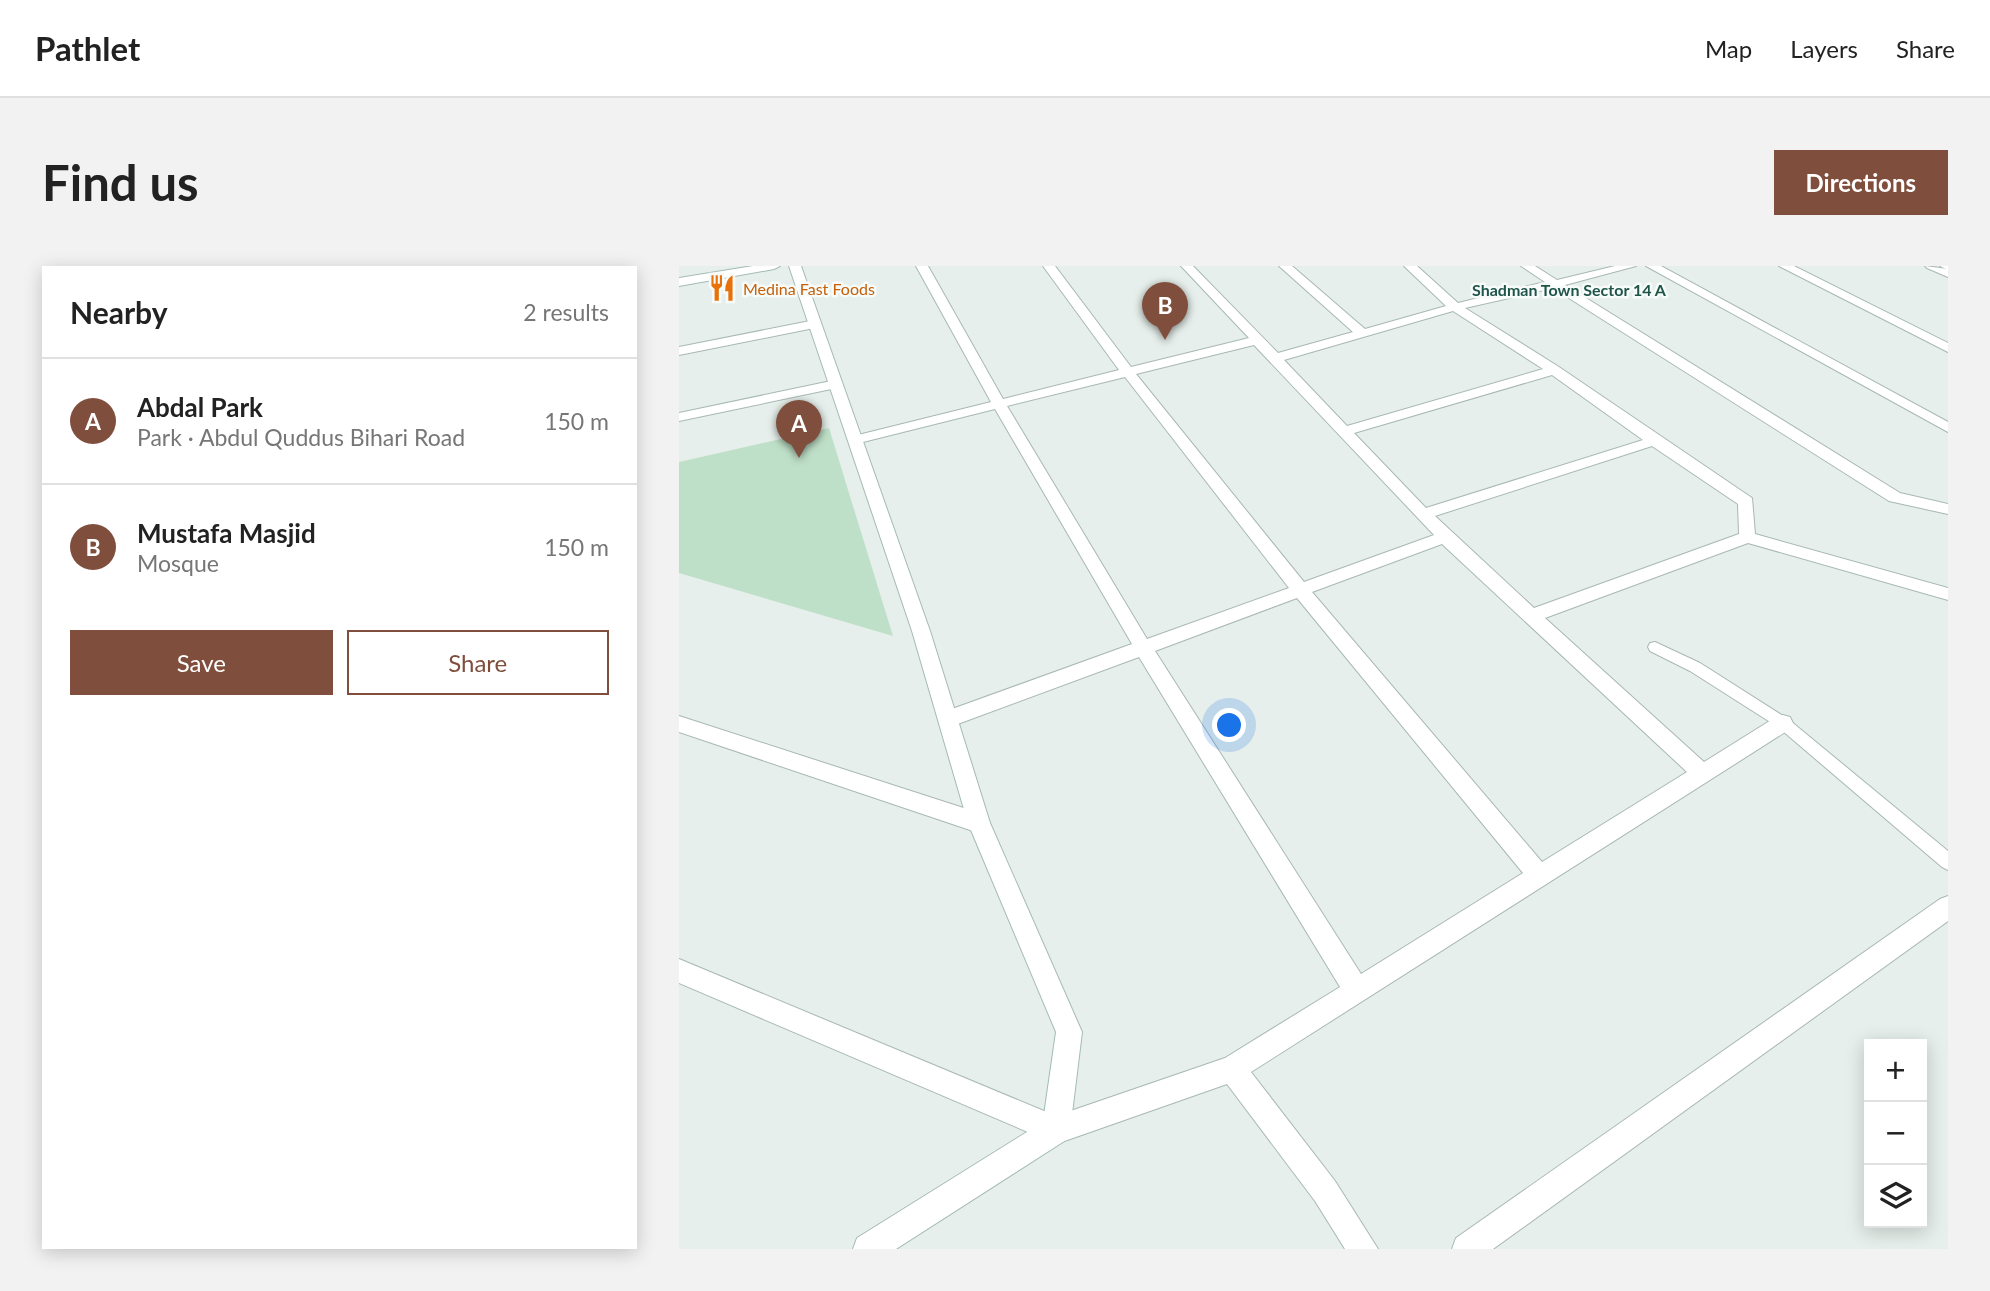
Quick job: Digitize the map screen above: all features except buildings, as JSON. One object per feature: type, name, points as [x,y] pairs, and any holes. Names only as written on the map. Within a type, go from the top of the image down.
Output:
[{"type":"street","points":[[679,272],[711,266]]},
{"type":"street","points":[[679,282],[740,269],[773,266]]},
{"type":"street","points":[[795,266],[921,631],[979,823],[1069,1032],[1056,1130]]},
{"type":"street","points":[[922,266],[997,405],[1143,648],[1357,991]]},
{"type":"street","points":[[1049,266],[1126,372],[1299,591],[1540,876]]},
{"type":"street","points":[[1187,266],[1445,537],[1703,774]]},
{"type":"street","points":[[1285,266],[1364,335]]},
{"type":"street","points":[[1410,266],[1455,307],[1747,502],[1747,537]]},
{"type":"street","points":[[1527,266],[1895,497],[1948,509]]},
{"type":"street","points":[[1276,358],[1455,307],[1629,266]]},
{"type":"street","points":[[1652,266],[1948,428]]},
{"type":"street","points":[[1785,266],[1948,348]]},
{"type":"street","points":[[1931,266],[1948,273]]},
{"type":"street","points":[[679,351],[815,324]]},
{"type":"street","points":[[855,440],[1257,340]]},
{"type":"street","points":[[1345,431],[1553,370]]},
{"type":"street","points":[[679,417],[836,384]]},
{"type":"street","points":[[1424,514],[1654,441]]},
{"type":"street","points":[[948,719],[1445,537]]},
{"type":"street","points":[[1531,616],[1747,537],[1948,594]]},
{"type":"street","points":[[868,1249],[1056,1130],[1233,1069],[1783,723]]},
{"type":"street","points":[[679,724],[979,823]]},
{"type":"street","points":[[1468,1249],[1948,907]]},
{"type":"street","points":[[679,971],[1056,1130]]},
{"type":"street","points":[[1233,1069],[1325,1191],[1363,1249]]},
{"type":"lane","points":[[1655,647],[1695,667],[1783,723],[1948,862]]},
{"type":"green space","points":[[829,428],[893,636],[679,573],[679,462]]},
{"type":"place","name":"Medina Fast Foods","points":[[722,288]]},
{"type":"place","name":"Mustafa Masjid","points":[[1165,340]]},
{"type":"place","name":"Abdal Park","points":[[799,458]]},
{"type":"district","name":"Shadman Town Sector 14 A","points":[[1569,289]]}]
